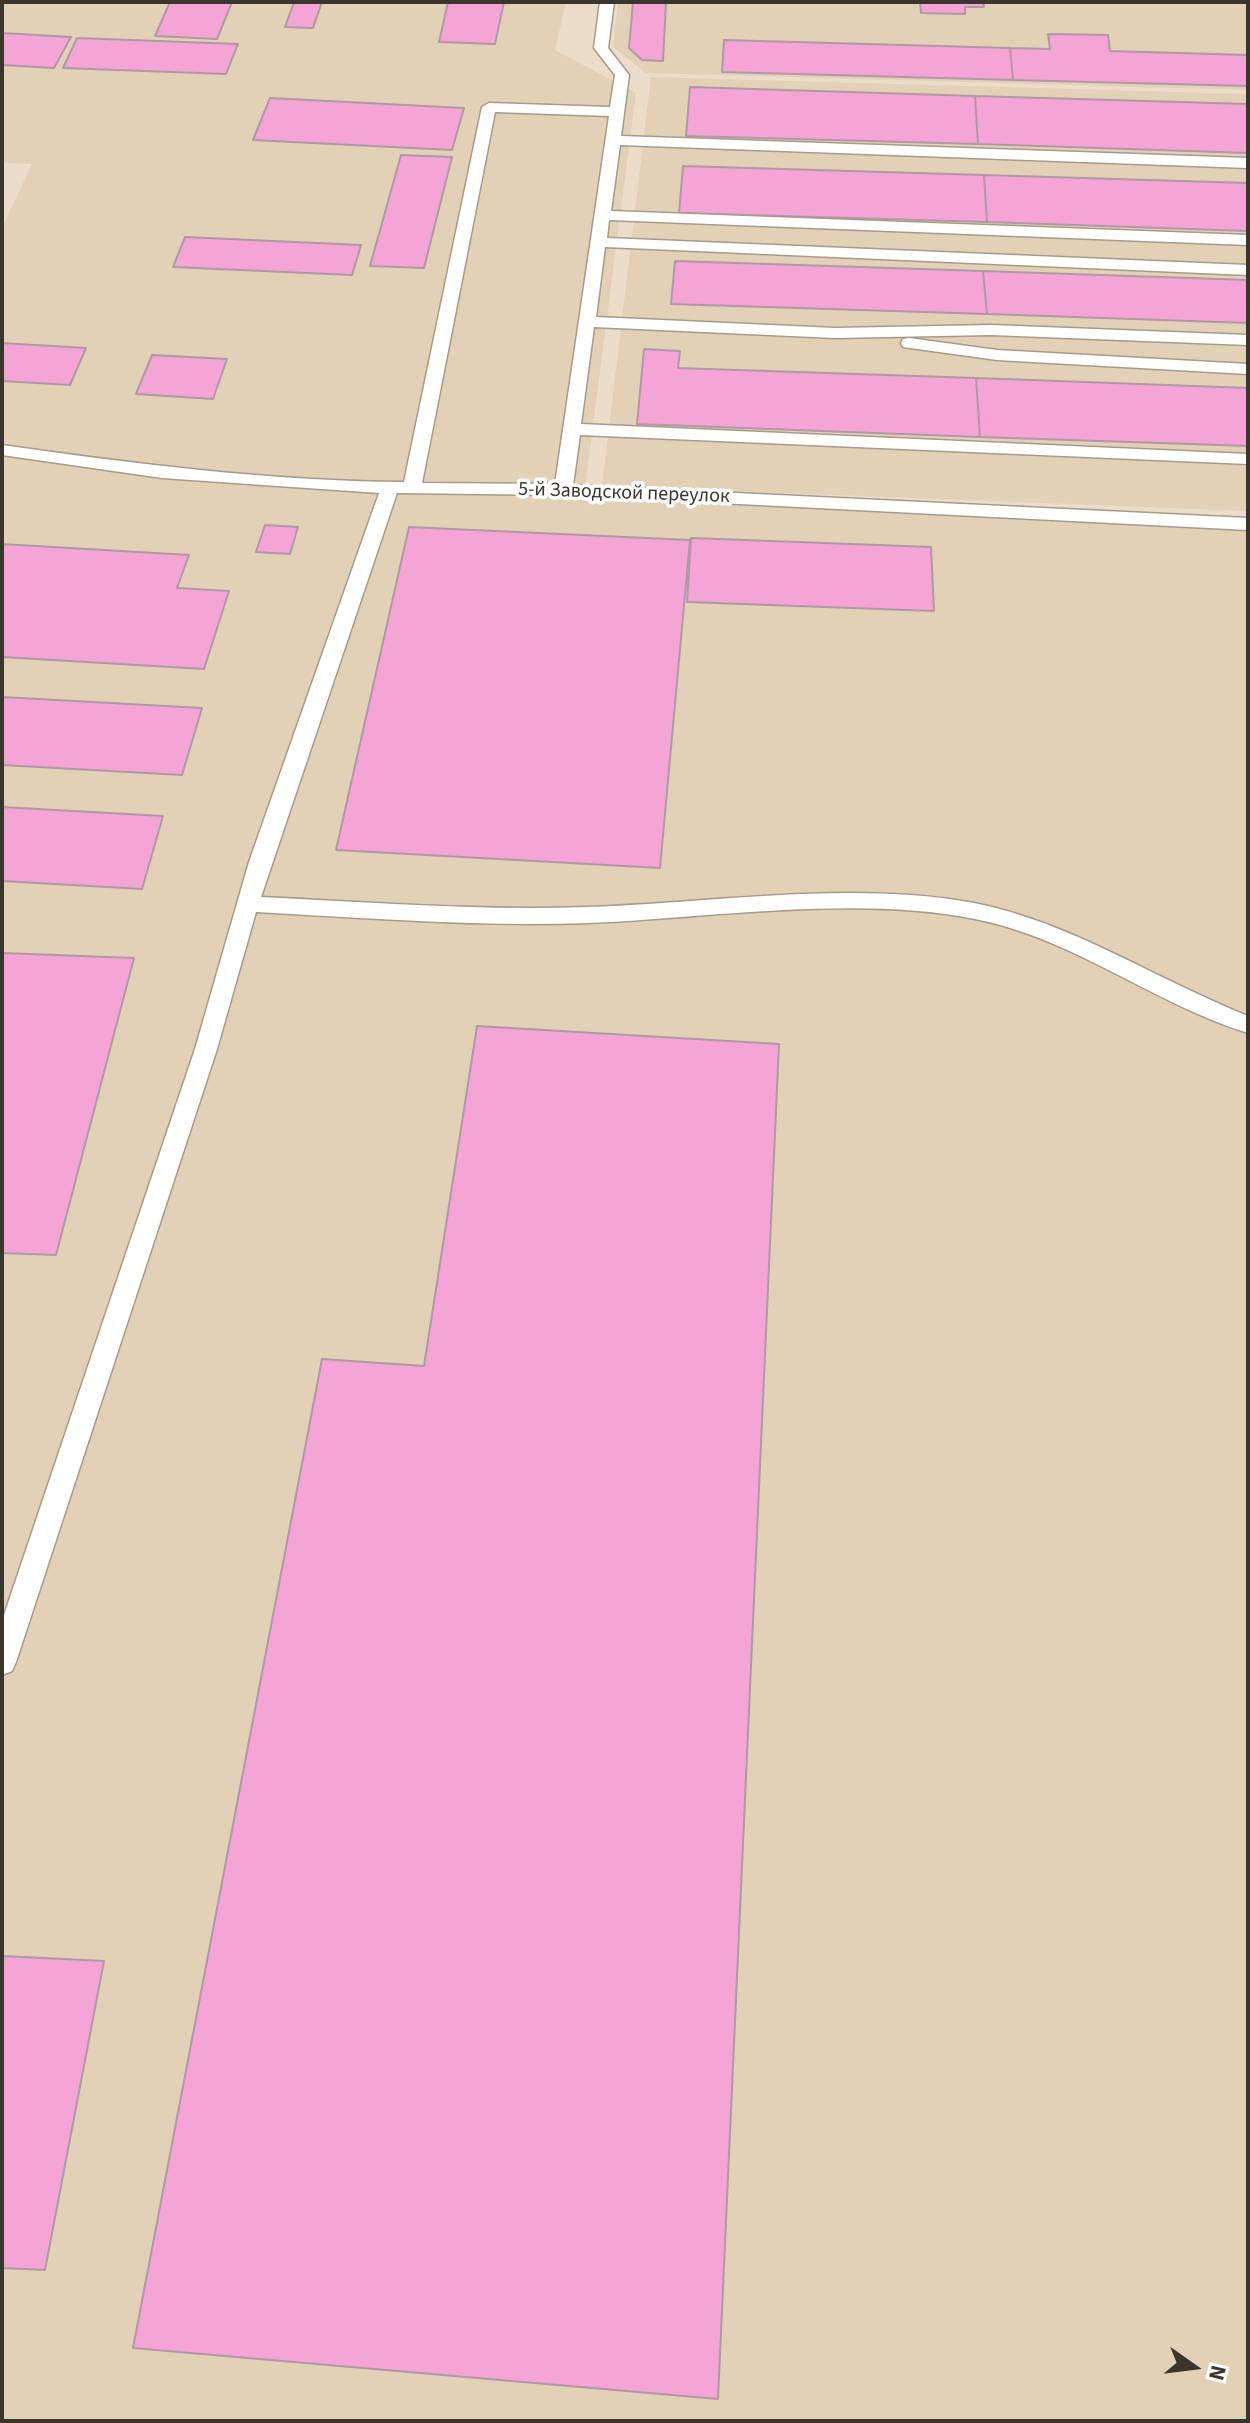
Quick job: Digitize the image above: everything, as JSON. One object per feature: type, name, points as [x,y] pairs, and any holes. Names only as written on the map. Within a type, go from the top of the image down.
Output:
[{"type":"lane","points":[[563,490],[622,75],[601,48],[607,2]]},
{"type":"lane","points":[[412,488],[489,107],[617,112]]},
{"type":"lane","points":[[613,140],[1248,163]]},
{"type":"lane","points":[[603,215],[1248,240]]},
{"type":"lane","points":[[599,242],[1248,270]]},
{"type":"lane","points":[[587,322],[835,333],[991,330],[1248,340]]},
{"type":"lane","points":[[835,333],[997,355],[1248,369]]},
{"type":"lane","points":[[572,429],[1248,459]]},
{"type":"lane","name":"5-й Заводской переулок","points":[[2,450],[162,473],[390,487],[563,490],[1248,524]]},
{"type":"lane","points":[[2,1662],[206,1049],[292,765],[390,487]]},
{"type":"lane","points":[[248,904],[485,916],[587,915],[775,903],[920,903],[991,915],[1026,926],[1171,994],[1248,1025]]},
{"type":"shaded area","points":[[2,2],[566,2],[555,50],[636,93],[584,495],[1248,526],[1248,2421],[2,2421],[2,228],[32,164],[2,163]]},
{"type":"shaded area","points":[[618,2],[1248,2],[1248,90],[646,73],[613,47]]},
{"type":"shaded area","points":[[651,77],[1248,94],[1248,511],[602,486]]},
{"type":"building","points":[[170,2],[232,2],[217,39],[155,36]]},
{"type":"building","points":[[294,2],[322,2],[313,28],[285,27]]},
{"type":"building","points":[[448,2],[504,2],[495,44],[439,42]]},
{"type":"building","points":[[633,2],[666,2],[663,61],[642,60],[629,48]]},
{"type":"building","points":[[920,2],[983,2],[984,7],[965,7],[965,14],[921,13]]},
{"type":"building","points":[[2,33],[71,37],[54,68],[2,65]]},
{"type":"building","points":[[1048,34],[1108,35],[1110,51],[1248,55],[1248,86],[1013,80],[1010,48],[1050,49]]},
{"type":"building","points":[[77,38],[238,44],[226,74],[63,68]]},
{"type":"building","points":[[724,40],[1010,48],[1013,80],[722,72]]},
{"type":"building","points":[[690,87],[975,96],[978,144],[686,136]]},
{"type":"building","points":[[975,96],[1248,104],[1248,153],[978,144]]},
{"type":"building","points":[[270,98],[464,108],[452,150],[253,140]]},
{"type":"building","points":[[401,155],[452,157],[424,268],[370,266]]},
{"type":"building","points":[[683,166],[984,175],[987,222],[679,213]]},
{"type":"building","points":[[984,175],[1248,183],[1248,231],[987,222]]},
{"type":"building","points":[[185,237],[361,245],[352,275],[173,267]]},
{"type":"building","points":[[675,261],[983,271],[987,314],[671,304]]},
{"type":"building","points":[[983,271],[1248,280],[1248,323],[987,314]]},
{"type":"building","points":[[2,343],[86,348],[70,385],[2,381]]},
{"type":"building","points":[[644,349],[680,351],[678,368],[976,378],[980,437],[637,424]]},
{"type":"building","points":[[152,355],[227,359],[213,399],[136,394]]},
{"type":"building","points":[[976,378],[1248,388],[1248,446],[980,437]]},
{"type":"building","points":[[265,525],[298,527],[290,554],[256,552]]},
{"type":"building","points":[[409,527],[690,540],[660,868],[336,850]]},
{"type":"building","points":[[691,538],[931,547],[934,611],[687,602]]},
{"type":"building","points":[[2,544],[189,555],[177,588],[229,591],[204,669],[2,657]]},
{"type":"building","points":[[2,697],[202,708],[182,775],[2,765]]},
{"type":"building","points":[[2,807],[163,816],[142,889],[2,881]]},
{"type":"building","points":[[2,953],[134,958],[56,1255],[2,1253]]},
{"type":"building","points":[[477,1026],[779,1044],[718,2399],[133,2348],[322,1359],[424,1366]]},
{"type":"building","points":[[2,1956],[104,1961],[45,2270],[2,2268]]}]
